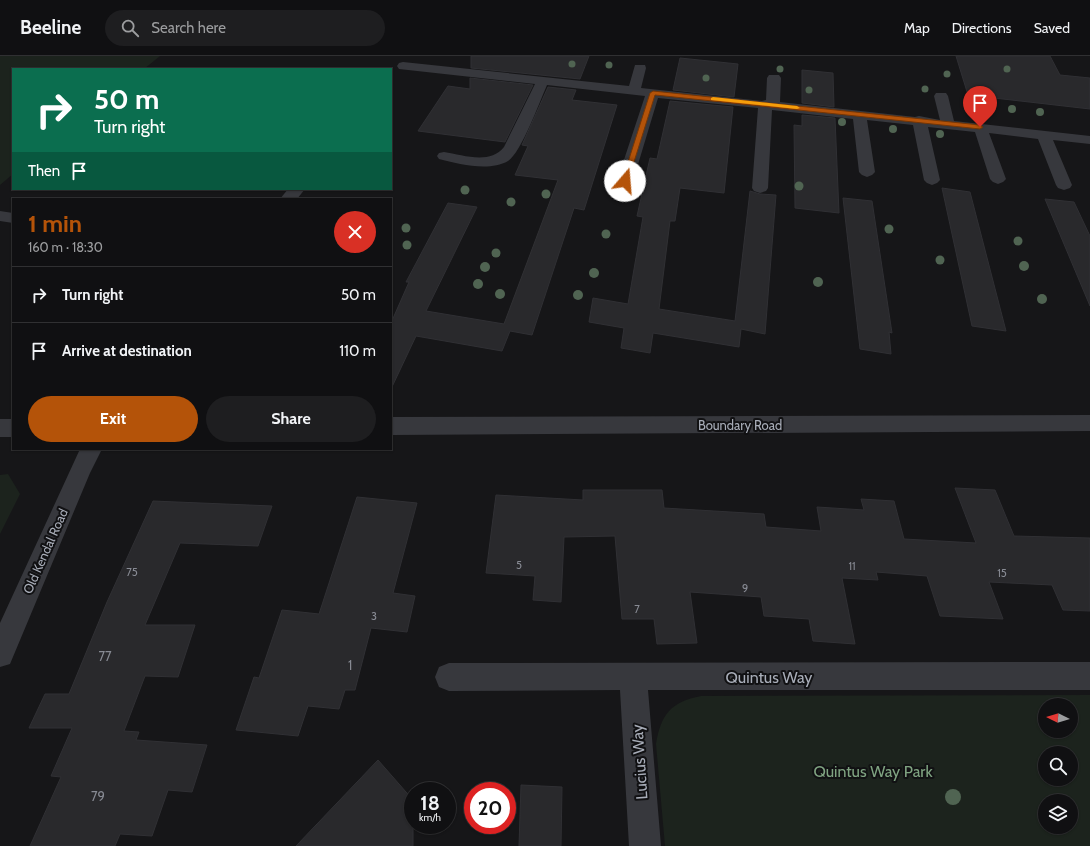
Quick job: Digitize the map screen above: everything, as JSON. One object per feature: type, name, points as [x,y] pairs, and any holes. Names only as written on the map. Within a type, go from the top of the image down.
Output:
[{"type":"street","points":[[412,56],[399,71],[467,67],[543,82],[919,120],[1090,140]]},
{"type":"street","points":[[634,91],[640,68]]},
{"type":"street","points":[[760,188],[769,105],[774,78]]},
{"type":"street","points":[[444,156],[486,161],[496,161],[504,157],[511,149],[543,82]]},
{"type":"street","points":[[625,181],[653,93]]},
{"type":"street","points":[[941,96],[948,124]]},
{"type":"street","points":[[858,114],[867,172]]},
{"type":"street","points":[[919,120],[932,180]]},
{"type":"street","points":[[980,127],[998,179]]},
{"type":"street","points":[[1043,134],[1064,185]]},
{"type":"street","points":[[289,198],[296,190]]},
{"type":"street","points":[[0,216],[12,218]]},
{"type":"street","name":"Boundary Road","points":[[392,426],[1090,424]]},
{"type":"street","points":[[0,428],[12,428]]},
{"type":"street","name":"Old Kendal Road","points":[[0,654],[78,474],[90,450]]},
{"type":"street","name":"Quintus Way","points":[[449,677],[1090,676]]},
{"type":"street","name":"Lucius Way","points":[[633,677],[645,846]]},
{"type":"green space","points":[[0,56],[160,56],[145,68],[12,68],[12,175],[0,185]]},
{"type":"green space","points":[[8,474],[20,494],[0,534],[0,475]]},
{"type":"green space","name":"Quintus Way Park","points":[[1090,695],[1090,846],[665,846],[656,744],[661,725],[669,711],[682,702],[701,696]]},
{"type":"building","points":[[471,56],[589,56],[580,79],[471,68]]},
{"type":"building","points":[[956,56],[1050,56],[1060,75],[1090,78],[1090,109],[968,95]]},
{"type":"building","points":[[680,58],[738,64],[734,97],[673,90]]},
{"type":"building","points":[[802,70],[833,73],[834,107],[802,103]]},
{"type":"building","points":[[470,78],[533,85],[505,142],[418,131],[448,86],[470,89]]},
{"type":"building","points":[[548,87],[576,90],[572,100],[617,105],[584,210],[574,208],[532,335],[510,331],[502,351],[416,336],[392,387],[392,321],[409,282],[406,282],[448,203],[477,207],[426,311],[504,324],[558,180],[515,175],[528,146],[522,145]]},
{"type":"building","points":[[670,101],[733,107],[724,193],[680,188],[675,221],[670,221],[659,309],[735,321],[750,191],[760,194],[776,195],[765,334],[741,329],[739,347],[653,333],[650,353],[621,348],[624,328],[589,322],[593,298],[628,304],[643,217],[637,216],[650,158],[657,159]]},
{"type":"building","points":[[802,115],[835,118],[839,213],[795,208],[794,125],[802,126]]},
{"type":"building","points":[[942,188],[970,192],[1006,331],[972,326]]},
{"type":"building","points":[[843,198],[872,201],[892,333],[889,332],[891,354],[860,349]]},
{"type":"building","points":[[1045,199],[1074,202],[1090,236],[1090,306]]},
{"type":"building","points":[[955,488],[995,490],[1014,536],[1090,538],[1090,611],[1063,610],[1052,585],[989,582],[1003,619],[940,616],[927,576],[876,572],[878,580],[842,578],[855,644],[813,641],[809,619],[764,616],[761,597],[690,592],[697,643],[657,644],[654,619],[622,619],[615,536],[564,537],[561,602],[533,600],[535,576],[486,573],[496,495],[583,500],[583,490],[662,490],[664,508],[764,514],[766,527],[821,531],[817,507],[864,510],[861,499],[894,501],[904,539],[976,543]]},
{"type":"building","points":[[357,497],[417,503],[393,593],[415,596],[407,632],[371,628],[355,690],[345,690],[339,709],[308,706],[298,736],[236,730],[254,677],[259,678],[282,610],[319,614]]},
{"type":"building","points":[[153,501],[272,506],[258,546],[180,543],[145,625],[195,625],[178,677],[145,676],[124,731],[139,732],[136,740],[207,745],[192,792],[168,790],[152,836],[120,834],[115,846],[30,846],[61,777],[51,776],[72,728],[29,728],[45,694],[69,694],[107,602]]},
{"type":"building","points":[[378,760],[404,790],[404,834],[413,834],[413,846],[296,846]]},
{"type":"building","points":[[521,785],[562,787],[561,846],[519,846]]},
{"type":"slow traffic","points":[[713,99],[797,108]]},
{"type":"route","points":[[625,181],[653,93],[980,127]]}]
